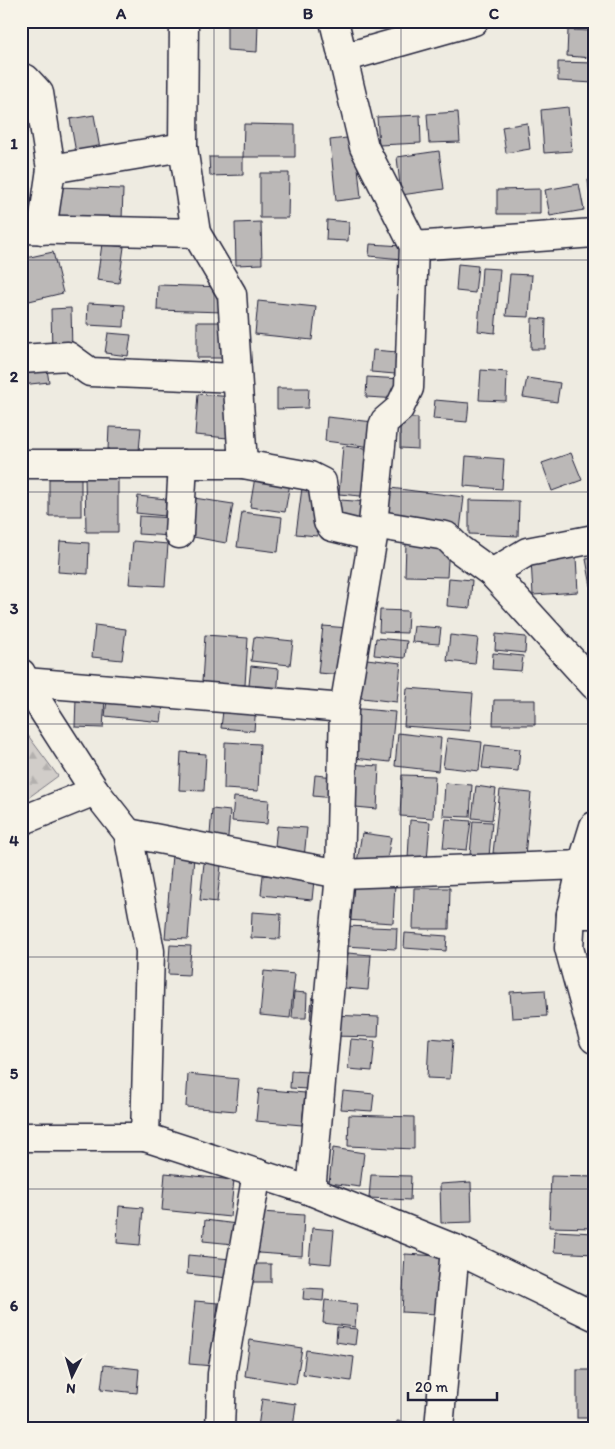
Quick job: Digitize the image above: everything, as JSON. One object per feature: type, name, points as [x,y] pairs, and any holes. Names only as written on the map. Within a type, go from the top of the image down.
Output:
[{"type":"street","points":[[184,21],[183,147],[196,233],[232,294],[243,464]]},
{"type":"street","points":[[311,1191],[340,874],[344,708],[373,530],[383,426],[385,421],[399,409],[409,388],[414,246],[364,147],[334,21]]},
{"type":"street","points":[[343,58],[474,21]]},
{"type":"street","points":[[21,79],[26,79],[39,93],[51,169],[32,229],[196,233]]},
{"type":"street","points":[[51,169],[183,147]]},
{"type":"street","points":[[414,246],[594,233]]},
{"type":"street","points":[[21,359],[68,356],[90,372],[237,378]]},
{"type":"street","points":[[21,464],[243,464],[310,476],[322,482],[328,522],[332,527],[446,536],[458,549],[492,573],[594,685]]},
{"type":"street","points":[[179,534],[183,464]]},
{"type":"street","points":[[492,573],[528,552],[594,539]]},
{"type":"street","points":[[23,677],[344,708]]},
{"type":"street","points":[[23,677],[95,791],[128,833],[150,951],[145,1137]]},
{"type":"street","points":[[21,821],[95,791]]},
{"type":"street","points":[[594,826],[582,865],[582,914],[569,948],[594,1039]]},
{"type":"street","points":[[128,833],[340,874],[582,865]]},
{"type":"street","points":[[21,1137],[145,1137],[311,1191],[455,1249],[594,1316]]},
{"type":"street","points":[[220,1428],[222,1374],[256,1173]]},
{"type":"street","points":[[439,1428],[455,1249]]},
{"type":"green space","points":[[21,726],[58,776],[21,803]]},
{"type":"building","points":[[227,21],[258,23],[257,52],[227,50]]},
{"type":"building","points":[[384,21],[420,21],[384,26]]},
{"type":"building","points":[[568,30],[593,31],[592,58],[567,56]]},
{"type":"building","points":[[558,62],[594,63],[594,83],[558,81]]},
{"type":"building","points":[[568,107],[572,151],[544,153],[541,110]]},
{"type":"building","points":[[458,112],[460,142],[429,143],[427,114]]},
{"type":"building","points":[[94,115],[100,149],[76,153],[70,119]]},
{"type":"building","points":[[420,115],[421,143],[379,145],[377,117]]},
{"type":"building","points":[[527,123],[530,149],[506,153],[502,127]]},
{"type":"building","points":[[244,124],[295,125],[295,157],[243,157]]},
{"type":"building","points":[[355,137],[361,198],[336,201],[330,140]]},
{"type":"building","points":[[439,151],[444,189],[401,195],[397,157]]},
{"type":"building","points":[[209,157],[243,157],[243,175],[210,176]]},
{"type":"building","points":[[260,173],[289,173],[288,218],[260,218]]},
{"type":"building","points":[[594,179],[594,204],[591,205],[588,180]]},
{"type":"building","points":[[579,184],[584,210],[550,216],[545,190]]},
{"type":"building","points":[[54,187],[123,189],[122,220],[53,218]]},
{"type":"building","points":[[540,189],[540,214],[497,214],[497,190]]},
{"type":"building","points":[[327,220],[349,222],[348,241],[326,240]]},
{"type":"building","points":[[261,222],[262,264],[236,265],[235,223]]},
{"type":"building","points":[[102,244],[124,247],[119,283],[97,280]]},
{"type":"building","points":[[370,244],[403,246],[403,259],[369,256]]},
{"type":"building","points":[[53,252],[63,293],[25,302],[21,288],[21,259]]},
{"type":"building","points":[[458,264],[478,266],[475,293],[456,291]]},
{"type":"building","points":[[482,268],[500,269],[495,333],[478,331]]},
{"type":"building","points":[[510,274],[532,275],[529,317],[506,316]]},
{"type":"building","points":[[158,285],[224,287],[223,312],[157,310]]},
{"type":"building","points":[[258,301],[316,307],[312,340],[255,334]]},
{"type":"building","points":[[88,303],[125,305],[124,327],[87,325]]},
{"type":"building","points":[[71,308],[72,351],[52,351],[51,309]]},
{"type":"building","points":[[532,318],[546,319],[545,349],[531,349]]},
{"type":"building","points":[[197,322],[227,322],[227,358],[197,358]]},
{"type":"building","points":[[108,333],[131,335],[128,356],[105,353]]},
{"type":"building","points":[[373,350],[409,353],[407,375],[371,372]]},
{"type":"building","points":[[46,363],[49,382],[21,385],[21,366]]},
{"type":"building","points":[[481,370],[507,372],[506,401],[479,400]]},
{"type":"building","points":[[367,377],[401,379],[400,399],[366,397]]},
{"type":"building","points":[[527,378],[560,383],[557,402],[523,397]]},
{"type":"building","points":[[277,388],[309,388],[308,408],[277,409]]},
{"type":"building","points":[[198,394],[232,397],[228,438],[195,435]]},
{"type":"building","points":[[435,400],[469,403],[467,422],[433,419]]},
{"type":"building","points":[[327,417],[374,422],[372,447],[325,441]]},
{"type":"building","points":[[400,418],[418,418],[418,449],[400,448]]},
{"type":"building","points":[[109,427],[141,428],[139,451],[108,450]]},
{"type":"building","points":[[343,446],[375,449],[371,497],[339,494]]},
{"type":"building","points":[[571,453],[582,480],[552,491],[542,463]]},
{"type":"building","points":[[466,456],[504,459],[502,489],[464,486]]},
{"type":"building","points":[[49,475],[81,475],[81,516],[49,516]]},
{"type":"building","points":[[85,475],[118,475],[118,532],[86,532]]},
{"type":"building","points":[[255,477],[290,483],[285,512],[250,507]]},
{"type":"building","points":[[382,487],[464,497],[460,530],[379,520]]},
{"type":"building","points":[[302,488],[322,491],[317,536],[296,534]]},
{"type":"building","points":[[138,496],[166,499],[165,516],[136,513]]},
{"type":"building","points":[[194,498],[233,504],[226,543],[188,536]]},
{"type":"building","points":[[340,500],[368,502],[367,522],[338,521]]},
{"type":"building","points":[[469,500],[519,501],[518,536],[469,534]]},
{"type":"building","points":[[242,512],[282,517],[278,552],[237,547]]},
{"type":"building","points":[[139,516],[173,518],[172,536],[138,534]]},
{"type":"building","points":[[60,541],[89,543],[88,574],[58,572]]},
{"type":"building","points":[[133,541],[168,544],[165,586],[129,584]]},
{"type":"building","points":[[406,543],[449,544],[447,577],[405,576]]},
{"type":"building","points":[[576,557],[578,592],[533,595],[531,559]]},
{"type":"building","points":[[594,558],[594,591],[592,591],[586,559]]},
{"type":"building","points":[[449,578],[472,580],[470,608],[447,606]]},
{"type":"building","points":[[380,610],[408,611],[407,633],[379,632]]},
{"type":"building","points":[[95,625],[126,629],[122,660],[92,657]]},
{"type":"building","points":[[323,626],[349,628],[344,675],[318,673]]},
{"type":"building","points":[[414,626],[441,628],[439,644],[412,642]]},
{"type":"building","points":[[496,634],[526,637],[525,653],[495,650]]},
{"type":"building","points":[[205,635],[248,638],[245,685],[202,682]]},
{"type":"building","points":[[450,635],[478,638],[475,664],[447,661]]},
{"type":"building","points":[[254,637],[293,641],[290,665],[251,661]]},
{"type":"building","points":[[376,638],[407,641],[405,658],[374,655]]},
{"type":"building","points":[[493,653],[523,656],[521,671],[492,669]]},
{"type":"building","points":[[358,658],[401,663],[397,702],[354,697]]},
{"type":"building","points":[[251,666],[279,669],[277,698],[248,695]]},
{"type":"building","points":[[407,688],[473,693],[470,731],[404,726]]},
{"type":"building","points":[[108,692],[164,699],[161,722],[105,716]]},
{"type":"building","points":[[76,698],[105,699],[103,728],[75,727]]},
{"type":"building","points":[[494,700],[535,700],[535,725],[493,725]]},
{"type":"building","points":[[224,702],[256,705],[254,731],[221,728]]},
{"type":"building","points":[[350,708],[395,712],[390,762],[345,757]]},
{"type":"building","points":[[398,733],[441,738],[438,771],[395,766]]},
{"type":"building","points":[[447,738],[482,742],[479,771],[443,767]]},
{"type":"building","points":[[225,742],[260,744],[258,791],[224,789]]},
{"type":"building","points":[[485,745],[520,749],[518,771],[482,768]]},
{"type":"building","points":[[181,752],[206,754],[204,791],[179,790]]},
{"type":"building","points":[[348,764],[379,766],[377,809],[345,806]]},
{"type":"building","points":[[315,775],[335,777],[333,798],[313,796]]},
{"type":"building","points":[[402,775],[435,776],[433,818],[400,816]]},
{"type":"building","points":[[445,783],[472,785],[470,817],[443,816]]},
{"type":"building","points":[[476,786],[496,789],[492,820],[472,818]]},
{"type":"building","points":[[500,790],[531,793],[525,856],[493,853]]},
{"type":"building","points":[[234,797],[269,800],[267,824],[232,821]]},
{"type":"building","points":[[212,809],[230,811],[227,849],[209,848]]},
{"type":"building","points":[[446,819],[471,821],[467,850],[443,848]]},
{"type":"building","points":[[410,820],[430,822],[427,861],[408,859]]},
{"type":"building","points":[[473,821],[492,822],[489,857],[470,855]]},
{"type":"building","points":[[277,826],[307,828],[304,858],[274,856]]},
{"type":"building","points":[[362,833],[391,837],[386,866],[357,862]]},
{"type":"building","points":[[205,854],[222,856],[217,902],[200,900]]},
{"type":"building","points":[[172,855],[194,856],[188,939],[165,938]]},
{"type":"building","points":[[263,875],[314,880],[312,900],[261,895]]},
{"type":"building","points":[[348,881],[395,884],[393,923],[346,920]]},
{"type":"building","points":[[414,888],[450,888],[449,929],[413,929]]},
{"type":"building","points":[[252,912],[281,914],[280,939],[251,938]]},
{"type":"building","points":[[345,926],[397,928],[396,949],[345,946]]},
{"type":"building","points":[[405,933],[447,936],[446,951],[404,948]]},
{"type":"building","points":[[170,945],[191,946],[189,975],[168,974]]},
{"type":"building","points":[[348,953],[371,955],[368,990],[345,988]]},
{"type":"building","points":[[264,971],[295,974],[290,1018],[260,1015]]},
{"type":"building","points":[[545,990],[547,1016],[512,1018],[510,992]]},
{"type":"building","points":[[294,992],[307,993],[306,1018],[292,1018]]},
{"type":"building","points":[[312,997],[326,998],[324,1021],[310,1020]]},
{"type":"building","points":[[331,1015],[379,1017],[378,1037],[330,1036]]},
{"type":"building","points":[[429,1038],[453,1040],[450,1079],[427,1078]]},
{"type":"building","points":[[351,1039],[375,1041],[372,1071],[348,1069]]},
{"type":"building","points":[[291,1071],[308,1072],[307,1089],[290,1088]]},
{"type":"building","points":[[188,1074],[239,1079],[236,1111],[186,1107]]},
{"type":"building","points":[[259,1089],[305,1093],[302,1125],[256,1121]]},
{"type":"building","points":[[343,1091],[374,1094],[372,1111],[341,1109]]},
{"type":"building","points":[[349,1115],[414,1117],[414,1149],[348,1146]]},
{"type":"building","points":[[333,1148],[364,1153],[360,1187],[329,1183]]},
{"type":"building","points":[[165,1173],[234,1180],[230,1217],[162,1210]]},
{"type":"building","points":[[371,1175],[411,1176],[410,1200],[369,1198]]},
{"type":"building","points":[[551,1176],[594,1177],[594,1228],[549,1227]]},
{"type":"building","points":[[471,1182],[472,1222],[441,1223],[440,1184]]},
{"type":"building","points":[[119,1206],[143,1208],[140,1245],[117,1243]]},
{"type":"building","points":[[261,1212],[304,1215],[302,1256],[258,1253]]},
{"type":"building","points":[[205,1220],[245,1225],[243,1245],[203,1241]]},
{"type":"building","points":[[312,1228],[334,1230],[331,1264],[309,1262]]},
{"type":"building","points":[[555,1231],[594,1233],[594,1254],[554,1252]]},
{"type":"building","points":[[405,1254],[440,1256],[437,1314],[402,1312]]},
{"type":"building","points":[[188,1255],[231,1259],[229,1278],[187,1274]]},
{"type":"building","points":[[250,1264],[271,1264],[271,1282],[250,1282]]},
{"type":"building","points":[[304,1288],[324,1289],[323,1301],[303,1299]]},
{"type":"building","points":[[325,1300],[357,1304],[355,1327],[323,1323]]},
{"type":"building","points":[[195,1301],[218,1303],[213,1366],[189,1364]]},
{"type":"building","points":[[337,1327],[357,1329],[355,1345],[336,1342]]},
{"type":"building","points":[[250,1340],[302,1348],[296,1384],[245,1376]]},
{"type":"building","points":[[306,1350],[354,1357],[351,1381],[303,1374]]},
{"type":"building","points":[[104,1365],[139,1369],[137,1393],[101,1389]]},
{"type":"building","points":[[577,1370],[594,1370],[594,1418],[577,1418]]},
{"type":"building","points":[[262,1399],[296,1404],[293,1428],[258,1427]]},
{"type":"building","points":[[397,1421],[421,1424],[421,1428],[396,1428]]},
{"type":"building","points":[[22,1422],[66,1428],[22,1428]]},
{"type":"building","points":[[594,1424],[594,1428],[573,1428],[572,1425]]},
{"type":"building","points":[[475,1426],[500,1427],[500,1428],[475,1428]]}]
